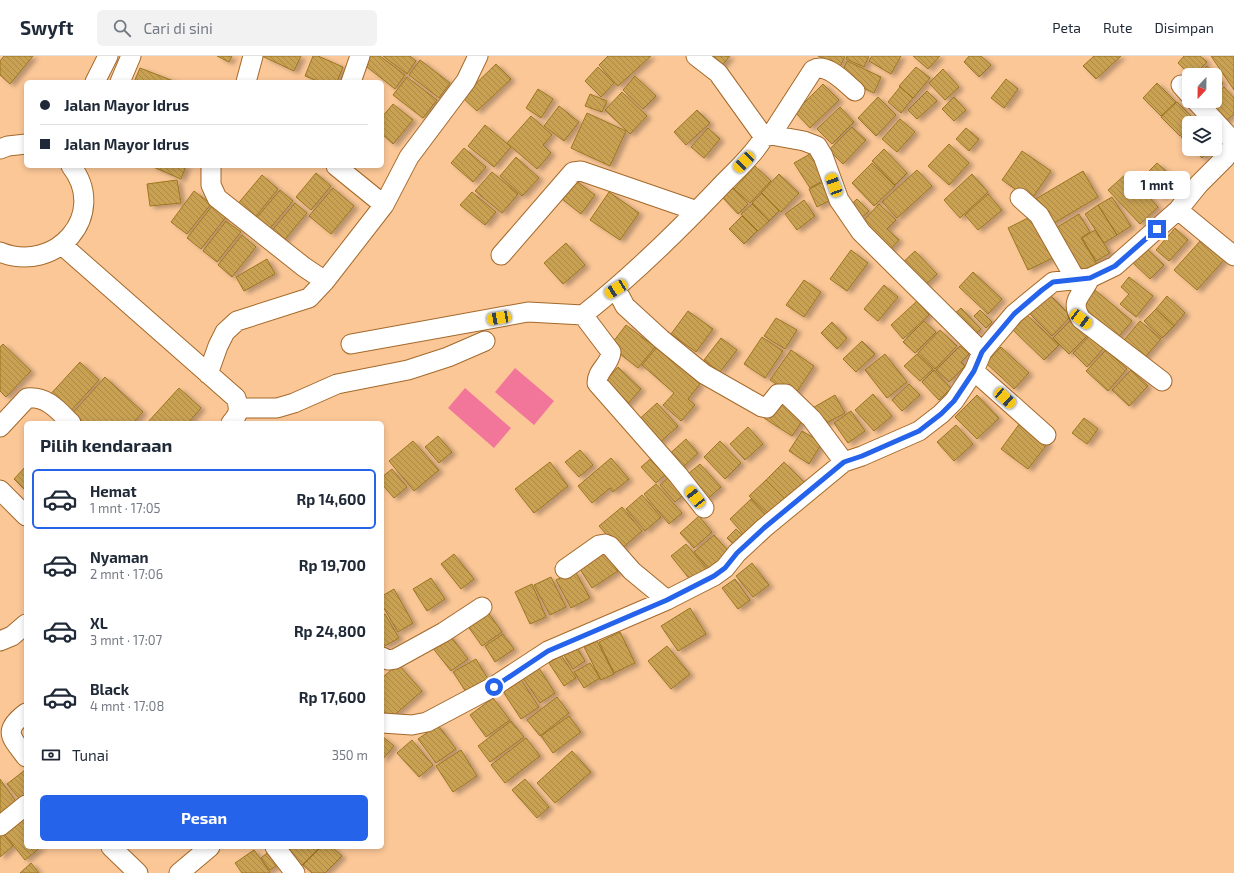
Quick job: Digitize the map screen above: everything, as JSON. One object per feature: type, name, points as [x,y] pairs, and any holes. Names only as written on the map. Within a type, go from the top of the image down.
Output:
[{"type":"street","points":[[121,80],[131,56]]},
{"type":"street","points":[[247,80],[253,56]]},
{"type":"street","points":[[352,80],[360,56]]},
{"type":"street","points":[[208,374],[218,346],[225,332],[237,322],[309,298],[325,281],[384,205],[409,157],[466,81],[478,56]]},
{"type":"street","points":[[696,56],[718,73],[768,136],[804,141],[817,146],[823,156],[839,200],[861,232],[982,352]]},
{"type":"street","points":[[96,80],[103,58]]},
{"type":"street","points":[[351,344],[528,312],[583,315],[616,289],[697,211],[753,152],[768,136],[813,70],[818,67],[825,68],[855,91]]},
{"type":"street","points":[[384,723],[412,725],[427,722],[494,687],[548,651],[701,584],[725,568],[737,553],[764,528],[844,462],[862,456],[919,431],[941,414],[954,401],[974,371],[982,352],[1014,314],[1053,282],[1083,279],[1115,266],[1178,210],[1199,184],[1225,158],[1234,143],[1202,108]]},
{"type":"street","points":[[0,149],[8,146],[24,144]]},
{"type":"street","points":[[0,252],[20,258],[31,258],[48,254],[62,245],[72,235],[79,222],[83,208],[83,194],[79,180],[73,168]]},
{"type":"street","points":[[211,168],[211,185],[217,198],[298,262],[325,281]]},
{"type":"street","points":[[338,168],[384,205]]},
{"type":"street","points":[[501,255],[566,178],[573,172],[580,171],[697,211]]},
{"type":"street","points":[[1020,198],[1039,215],[1083,279],[1085,289],[1076,302],[1075,310],[1081,319],[1162,381]]},
{"type":"street","points":[[1178,210],[1234,256]]},
{"type":"street","points":[[62,245],[236,398],[235,416],[277,408],[294,403],[337,384],[408,370],[448,357],[485,341]]},
{"type":"street","points":[[616,289],[625,306],[661,339],[704,374],[762,407],[767,408],[771,405],[778,394],[786,394],[812,419],[844,462]]},
{"type":"street","points":[[583,315],[612,352],[609,361],[598,374],[597,383],[678,475],[704,508]]},
{"type":"street","points":[[974,371],[1046,434]]},
{"type":"street","points":[[0,428],[28,398],[38,397],[52,405],[69,421]]},
{"type":"street","points":[[0,490],[24,514]]},
{"type":"street","points":[[565,569],[599,545],[604,544],[610,546],[632,571],[667,600]]},
{"type":"street","points":[[384,658],[388,660],[395,659],[444,632],[482,607]]},
{"type":"street","points":[[0,641],[12,636],[24,626]]},
{"type":"street","points":[[24,715],[13,724],[11,731],[12,737],[24,754]]},
{"type":"street","points":[[0,826],[24,807]]},
{"type":"street","points":[[113,849],[138,873]]},
{"type":"street","points":[[178,873],[208,849]]},
{"type":"street","points":[[277,849],[295,873]]},
{"type":"shaded area","points":[[515,368],[554,401],[534,425],[495,392]]},
{"type":"shaded area","points":[[465,388],[511,428],[494,448],[448,408]]},
{"type":"building","points":[[4,56],[33,56],[10,84],[0,75],[0,61]]},
{"type":"building","points":[[217,56],[232,56],[229,62]]},
{"type":"building","points":[[262,56],[301,56],[294,71]]},
{"type":"building","points":[[313,56],[318,56],[343,67],[338,80],[315,80],[305,76]]},
{"type":"building","points":[[367,56],[380,56],[405,75],[395,89],[362,63]]},
{"type":"building","points":[[383,56],[410,56],[416,61],[407,74]]},
{"type":"building","points":[[608,56],[651,56],[618,86],[599,65]]},
{"type":"building","points":[[705,56],[730,56],[719,69]]},
{"type":"building","points":[[818,56],[845,56],[840,67]]},
{"type":"building","points":[[847,56],[869,56],[864,67],[846,59]]},
{"type":"building","points":[[872,56],[901,56],[891,74],[869,61]]},
{"type":"building","points":[[913,56],[940,56],[928,69]]},
{"type":"building","points":[[969,56],[981,56],[991,65],[979,77],[964,62]]},
{"type":"building","points":[[1094,56],[1121,56],[1096,79],[1083,66]]},
{"type":"building","points":[[1184,56],[1200,56],[1207,62],[1201,68],[1183,68],[1178,63]]},
{"type":"building","points":[[1211,56],[1234,56],[1234,90],[1222,72],[1222,68],[1219,68]]},
{"type":"building","points":[[420,60],[450,83],[439,98],[409,75]]},
{"type":"building","points":[[847,61],[881,77],[874,93],[840,77]]},
{"type":"building","points":[[496,64],[511,79],[477,111],[462,97]]},
{"type":"building","points":[[598,67],[614,83],[601,97],[585,81]]},
{"type":"building","points":[[916,67],[930,78],[913,98],[899,86]]},
{"type":"building","points":[[140,68],[171,80],[135,80]]},
{"type":"building","points":[[943,69],[959,87],[945,100],[929,83]]},
{"type":"building","points":[[635,76],[656,96],[643,109],[623,90]]},
{"type":"building","points":[[407,77],[437,100],[423,118],[393,95]]},
{"type":"building","points":[[1006,79],[1018,89],[1004,108],[991,98]]},
{"type":"building","points":[[1157,83],[1176,102],[1161,116],[1143,98]]},
{"type":"building","points":[[823,84],[839,100],[810,128],[795,112]]},
{"type":"building","points":[[900,87],[913,98],[901,113],[888,102]]},
{"type":"building","points":[[1224,87],[1234,98],[1234,114],[1222,124],[1222,116],[1217,116],[1212,108],[1222,108],[1222,89]]},
{"type":"building","points":[[538,89],[553,99],[541,118],[526,108]]},
{"type":"building","points":[[927,91],[937,101],[917,119],[908,110]]},
{"type":"building","points":[[622,92],[647,116],[630,134],[605,110]]},
{"type":"building","points":[[590,94],[607,101],[602,112],[585,106]]},
{"type":"building","points":[[878,97],[896,115],[876,136],[858,118]]},
{"type":"building","points":[[954,97],[966,110],[954,121],[942,109]]},
{"type":"building","points":[[1177,102],[1191,116],[1182,116],[1182,134],[1180,136],[1161,117]]},
{"type":"building","points":[[393,104],[413,120],[393,144],[384,136],[384,115]]},
{"type":"building","points":[[559,106],[579,122],[564,141],[544,126]]},
{"type":"building","points":[[840,107],[854,122],[832,144],[817,129]]},
{"type":"building","points":[[697,110],[710,123],[686,145],[674,132]]},
{"type":"building","points":[[587,113],[626,131],[610,166],[571,148]]},
{"type":"building","points":[[531,116],[552,135],[543,145],[551,153],[537,169],[507,143]]},
{"type":"building","points":[[900,119],[915,132],[897,152],[882,139]]},
{"type":"building","points":[[485,125],[511,147],[494,167],[468,146]]},
{"type":"building","points":[[852,127],[866,140],[843,164],[829,150]]},
{"type":"building","points":[[708,128],[720,139],[704,158],[691,147]]},
{"type":"building","points":[[966,128],[979,139],[969,151],[956,139]]},
{"type":"building","points":[[949,144],[969,163],[949,185],[928,166]]},
{"type":"building","points":[[464,148],[486,167],[473,182],[451,163]]},
{"type":"building","points":[[884,149],[907,173],[895,185],[872,161]]},
{"type":"building","points":[[1022,151],[1051,171],[1031,200],[1002,180]]},
{"type":"building","points":[[810,154],[826,179],[810,188],[794,163]]},
{"type":"building","points":[[516,157],[539,178],[522,196],[500,176]]},
{"type":"building","points":[[872,163],[895,186],[874,206],[852,183]]},
{"type":"building","points":[[1157,163],[1176,180],[1161,197],[1141,179]]},
{"type":"building","points":[[755,166],[771,181],[750,203],[734,189]]},
{"type":"building","points":[[156,168],[185,168],[181,179]]},
{"type":"building","points":[[917,170],[932,186],[897,218],[882,202]]},
{"type":"building","points":[[1083,171],[1098,197],[1049,226],[1034,200]]},
{"type":"building","points":[[492,172],[518,194],[502,213],[475,191]]},
{"type":"building","points":[[316,173],[331,186],[311,210],[296,197]]},
{"type":"building","points":[[1127,173],[1158,207],[1140,224],[1108,190]]},
{"type":"building","points":[[779,174],[799,193],[781,212],[761,193]]},
{"type":"building","points":[[972,174],[988,192],[960,218],[944,200]]},
{"type":"building","points":[[262,175],[278,189],[253,220],[236,206]]},
{"type":"building","points":[[571,177],[595,195],[581,214],[557,195]]},
{"type":"building","points":[[177,180],[181,203],[150,206],[147,184]]},
{"type":"building","points":[[825,181],[834,198],[817,207],[809,189]]},
{"type":"building","points":[[333,188],[354,206],[331,234],[309,216]]},
{"type":"building","points":[[733,188],[748,204],[738,214],[723,198]]},
{"type":"building","points":[[280,190],[293,201],[267,232],[254,221]]},
{"type":"building","points":[[194,191],[211,204],[187,234],[171,222]]},
{"type":"building","points":[[472,192],[496,212],[485,225],[460,205]]},
{"type":"building","points":[[609,192],[639,213],[620,240],[590,220]]},
{"type":"building","points":[[762,193],[779,211],[769,221],[752,203]]},
{"type":"building","points":[[988,194],[1002,210],[978,230],[965,215]]},
{"type":"building","points":[[1112,197],[1131,226],[1117,235],[1098,205]]},
{"type":"building","points":[[857,199],[869,211],[859,220],[847,208]]},
{"type":"building","points":[[804,200],[815,216],[797,230],[785,214]]},
{"type":"building","points":[[295,203],[307,213],[281,244],[269,234]]},
{"type":"building","points":[[752,204],[769,221],[758,231],[741,214]]},
{"type":"building","points":[[879,204],[896,220],[887,229],[899,240],[887,253],[860,224]]},
{"type":"building","points":[[1098,205],[1117,235],[1104,243],[1085,214]]},
{"type":"building","points":[[212,206],[226,217],[201,249],[187,238]]},
{"type":"building","points":[[1079,214],[1090,232],[1081,238],[1097,264],[1079,272],[1051,231]]},
{"type":"building","points":[[1034,215],[1055,257],[1028,270],[1008,228]]},
{"type":"building","points":[[742,216],[757,231],[744,244],[729,229]]},
{"type":"building","points":[[226,221],[241,232],[217,262],[203,251]]},
{"type":"building","points":[[1175,228],[1188,240],[1169,261],[1156,250]]},
{"type":"building","points":[[1095,230],[1110,253],[1096,261],[1082,238]]},
{"type":"building","points":[[242,235],[256,247],[232,277],[218,265]]},
{"type":"building","points":[[1201,240],[1224,260],[1197,290],[1174,270]]},
{"type":"building","points":[[566,243],[585,265],[563,284],[544,263]]},
{"type":"building","points":[[1144,246],[1164,265],[1150,279],[1131,261]]},
{"type":"building","points":[[851,250],[868,263],[847,291],[830,279]]},
{"type":"building","points":[[915,251],[937,274],[921,289],[899,266]]},
{"type":"building","points":[[267,259],[275,274],[244,291],[236,277]]},
{"type":"building","points":[[973,272],[1002,299],[988,314],[959,287]]},
{"type":"building","points":[[1129,277],[1153,296],[1136,317],[1120,304],[1129,294],[1121,287]]},
{"type":"building","points":[[804,280],[821,292],[804,317],[786,305]]},
{"type":"building","points":[[884,285],[898,297],[878,321],[864,309]]},
{"type":"building","points":[[1095,290],[1132,321],[1114,342],[1078,311]]},
{"type":"building","points":[[1049,294],[1071,316],[1052,336],[1028,312]]},
{"type":"building","points":[[1167,296],[1185,313],[1174,326],[1156,309]]},
{"type":"building","points":[[917,301],[929,315],[903,339],[891,325]]},
{"type":"building","points":[[961,308],[981,329],[971,338],[951,317]]},
{"type":"building","points":[[1156,309],[1174,326],[1162,338],[1144,321]]},
{"type":"building","points":[[980,310],[992,322],[986,328],[974,316]]},
{"type":"building","points":[[688,311],[713,329],[696,352],[671,334]]},
{"type":"building","points":[[1027,315],[1059,345],[1044,360],[1013,330]]},
{"type":"building","points":[[776,318],[797,330],[785,349],[764,336]]},
{"type":"building","points":[[1072,319],[1088,335],[1069,354],[1053,338]]},
{"type":"building","points":[[924,321],[936,332],[915,353],[903,342]]},
{"type":"building","points":[[1140,321],[1161,339],[1140,363],[1120,345]]},
{"type":"building","points":[[832,322],[847,338],[837,349],[821,333]]},
{"type":"building","points":[[626,325],[655,347],[638,368],[610,346]]},
{"type":"building","points":[[940,330],[957,346],[935,369],[918,353]]},
{"type":"building","points":[[1090,335],[1104,348],[1087,367],[1073,353]]},
{"type":"building","points":[[762,337],[783,351],[765,378],[744,364]]},
{"type":"building","points":[[721,338],[737,350],[720,372],[704,360]]},
{"type":"building","points":[[862,341],[875,354],[856,372],[843,359]]},
{"type":"building","points":[[3,344],[31,371],[6,397],[0,391],[0,347]]},
{"type":"building","points":[[960,346],[969,354],[961,362],[965,366],[949,382],[936,370]]},
{"type":"building","points":[[657,347],[700,384],[688,399],[695,405],[681,421],[663,405],[674,393],[642,365]]},
{"type":"building","points":[[1001,347],[1029,373],[1014,389],[986,363]]},
{"type":"building","points":[[791,350],[814,366],[794,396],[770,380]]},
{"type":"building","points":[[1106,350],[1127,369],[1108,391],[1086,371]]},
{"type":"building","points":[[885,354],[907,382],[887,398],[865,370]]},
{"type":"building","points":[[917,354],[933,369],[920,381],[904,366]]},
{"type":"building","points":[[80,362],[99,380],[66,416],[47,398]]},
{"type":"building","points":[[618,367],[641,389],[625,407],[602,385]]},
{"type":"building","points":[[934,370],[951,388],[939,400],[922,382]]},
{"type":"building","points":[[1131,370],[1148,386],[1129,406],[1112,390]]},
{"type":"building","points":[[105,377],[143,412],[135,421],[74,421],[69,417]]},
{"type":"building","points":[[909,384],[920,395],[902,411],[892,400]]},
{"type":"building","points":[[179,388],[201,408],[190,421],[149,421]]},
{"type":"building","points":[[873,394],[892,416],[874,431],[855,410]]},
{"type":"building","points":[[835,395],[845,413],[821,426],[811,409]]},
{"type":"building","points":[[977,395],[999,418],[977,439],[955,417]]},
{"type":"building","points":[[777,398],[805,417],[792,436],[764,418]]},
{"type":"building","points":[[657,403],[678,426],[656,446],[635,423]]},
{"type":"building","points":[[851,411],[865,431],[848,443],[834,423]]},
{"type":"building","points":[[1084,418],[1098,429],[1087,444],[1072,433]]},
{"type":"building","points":[[1020,423],[1048,443],[1028,469],[1001,449]]},
{"type":"building","points":[[956,425],[973,444],[954,461],[937,442]]},
{"type":"building","points":[[748,427],[763,444],[745,460],[730,444]]},
{"type":"building","points":[[802,431],[822,443],[809,464],[789,451]]},
{"type":"building","points":[[438,436],[452,452],[439,463],[425,447]]},
{"type":"building","points":[[686,439],[698,453],[679,471],[666,457]]},
{"type":"building","points":[[413,441],[439,470],[414,491],[389,461]]},
{"type":"building","points":[[720,441],[741,463],[725,479],[704,457]]},
{"type":"building","points":[[580,450],[593,465],[579,477],[565,462]]},
{"type":"building","points":[[655,455],[669,471],[656,483],[641,467]]},
{"type":"building","points":[[611,458],[629,479],[613,492],[610,488],[592,503],[578,486]]},
{"type":"building","points":[[550,462],[568,486],[534,513],[515,489]]},
{"type":"building","points":[[784,462],[805,483],[786,500],[766,480]]},
{"type":"building","points":[[700,464],[721,487],[704,502],[683,478]]},
{"type":"building","points":[[24,468],[24,489],[14,479]]},
{"type":"building","points":[[392,469],[407,487],[394,498],[384,486],[384,475]]},
{"type":"building","points":[[672,474],[687,492],[675,502],[660,485]]},
{"type":"building","points":[[766,480],[786,500],[770,516],[749,496]]},
{"type":"building","points":[[656,484],[682,513],[669,524],[644,494]]},
{"type":"building","points":[[642,495],[661,517],[645,531],[626,509]]},
{"type":"building","points":[[751,499],[768,517],[746,537],[730,519]]},
{"type":"building","points":[[622,507],[642,531],[620,550],[599,526]]},
{"type":"building","points":[[699,516],[712,532],[694,548],[680,533]]},
{"type":"building","points":[[736,529],[745,538],[736,547],[727,538]]},
{"type":"building","points":[[714,535],[730,553],[710,570],[694,552]]},
{"type":"building","points":[[686,544],[707,569],[692,582],[671,556]]},
{"type":"building","points":[[606,552],[618,571],[592,588],[580,569]]},
{"type":"building","points":[[454,554],[474,579],[461,589],[441,564]]},
{"type":"building","points":[[752,563],[769,585],[753,597],[736,576]]},
{"type":"building","points":[[575,571],[590,598],[571,608],[556,580]]},
{"type":"building","points":[[551,577],[566,607],[550,615],[534,585]]},
{"type":"building","points":[[431,578],[445,599],[427,611],[413,589]]},
{"type":"building","points":[[735,579],[750,600],[738,609],[722,588]]},
{"type":"building","points":[[532,584],[546,617],[530,624],[515,592]]},
{"type":"building","points":[[394,589],[413,623],[398,632],[384,608],[384,595]]},
{"type":"building","points":[[690,608],[706,634],[678,651],[661,626]]},
{"type":"building","points":[[487,611],[502,632],[482,646],[467,625]]},
{"type":"building","points":[[384,614],[399,638],[384,646]]},
{"type":"building","points":[[620,632],[635,663],[614,673],[599,642]]},
{"type":"building","points":[[449,634],[468,659],[451,671],[432,647]]},
{"type":"building","points":[[503,634],[514,649],[495,662],[485,646]]},
{"type":"building","points":[[597,641],[614,674],[601,680],[584,647]]},
{"type":"building","points":[[574,643],[585,661],[573,669],[561,651]]},
{"type":"building","points":[[667,646],[690,674],[671,689],[648,661]]},
{"type":"building","points":[[561,655],[576,678],[564,686],[549,663]]},
{"type":"building","points":[[476,659],[488,679],[466,692],[453,672]]},
{"type":"building","points":[[590,663],[600,678],[584,688],[574,672]]},
{"type":"building","points":[[398,664],[422,691],[390,719],[384,712],[384,676]]},
{"type":"building","points":[[539,668],[555,693],[540,703],[523,678]]},
{"type":"building","points":[[518,675],[539,707],[521,719],[500,687]]},
{"type":"building","points":[[557,697],[569,713],[540,736],[527,720]]},
{"type":"building","points":[[493,698],[510,720],[486,737],[470,715]]},
{"type":"building","points":[[569,716],[581,732],[553,753],[541,736]]},
{"type":"building","points":[[511,721],[524,737],[490,762],[478,746]]},
{"type":"building","points":[[438,725],[456,749],[436,763],[418,739]]},
{"type":"building","points":[[384,738],[394,746],[384,758]]},
{"type":"building","points":[[526,738],[540,756],[505,783],[491,765]]},
{"type":"building","points":[[412,740],[433,765],[419,777],[397,753]]},
{"type":"building","points":[[461,750],[477,776],[453,792],[436,766]]},
{"type":"building","points":[[572,751],[591,772],[555,803],[537,783]]},
{"type":"building","points":[[24,771],[24,800],[22,802],[7,784]]},
{"type":"building","points":[[0,779],[17,803],[1,813],[0,811]]},
{"type":"building","points":[[525,779],[549,807],[537,818],[512,790]]},
{"type":"building","points":[[24,815],[24,849],[39,849],[25,860],[2,831]]},
{"type":"building","points":[[0,831],[13,846],[0,857]]},
{"type":"building","points":[[274,849],[283,861],[270,870],[261,858]]},
{"type":"building","points":[[290,849],[318,849],[302,865],[288,852]]},
{"type":"building","points":[[319,849],[334,849],[342,856],[325,873],[312,873],[303,865]]},
{"type":"building","points":[[254,850],[270,872],[269,873],[242,873],[235,863]]},
{"type":"building","points":[[31,863],[39,873],[20,873]]},
{"type":"route","points":[[494,687],[548,651],[667,600],[701,584],[714,576],[725,568],[737,553],[764,528],[844,462],[862,456],[919,431],[941,414],[954,401],[974,371],[982,352],[1014,314],[1042,290],[1053,282],[1090,278],[1115,266],[1157,229]]}]
